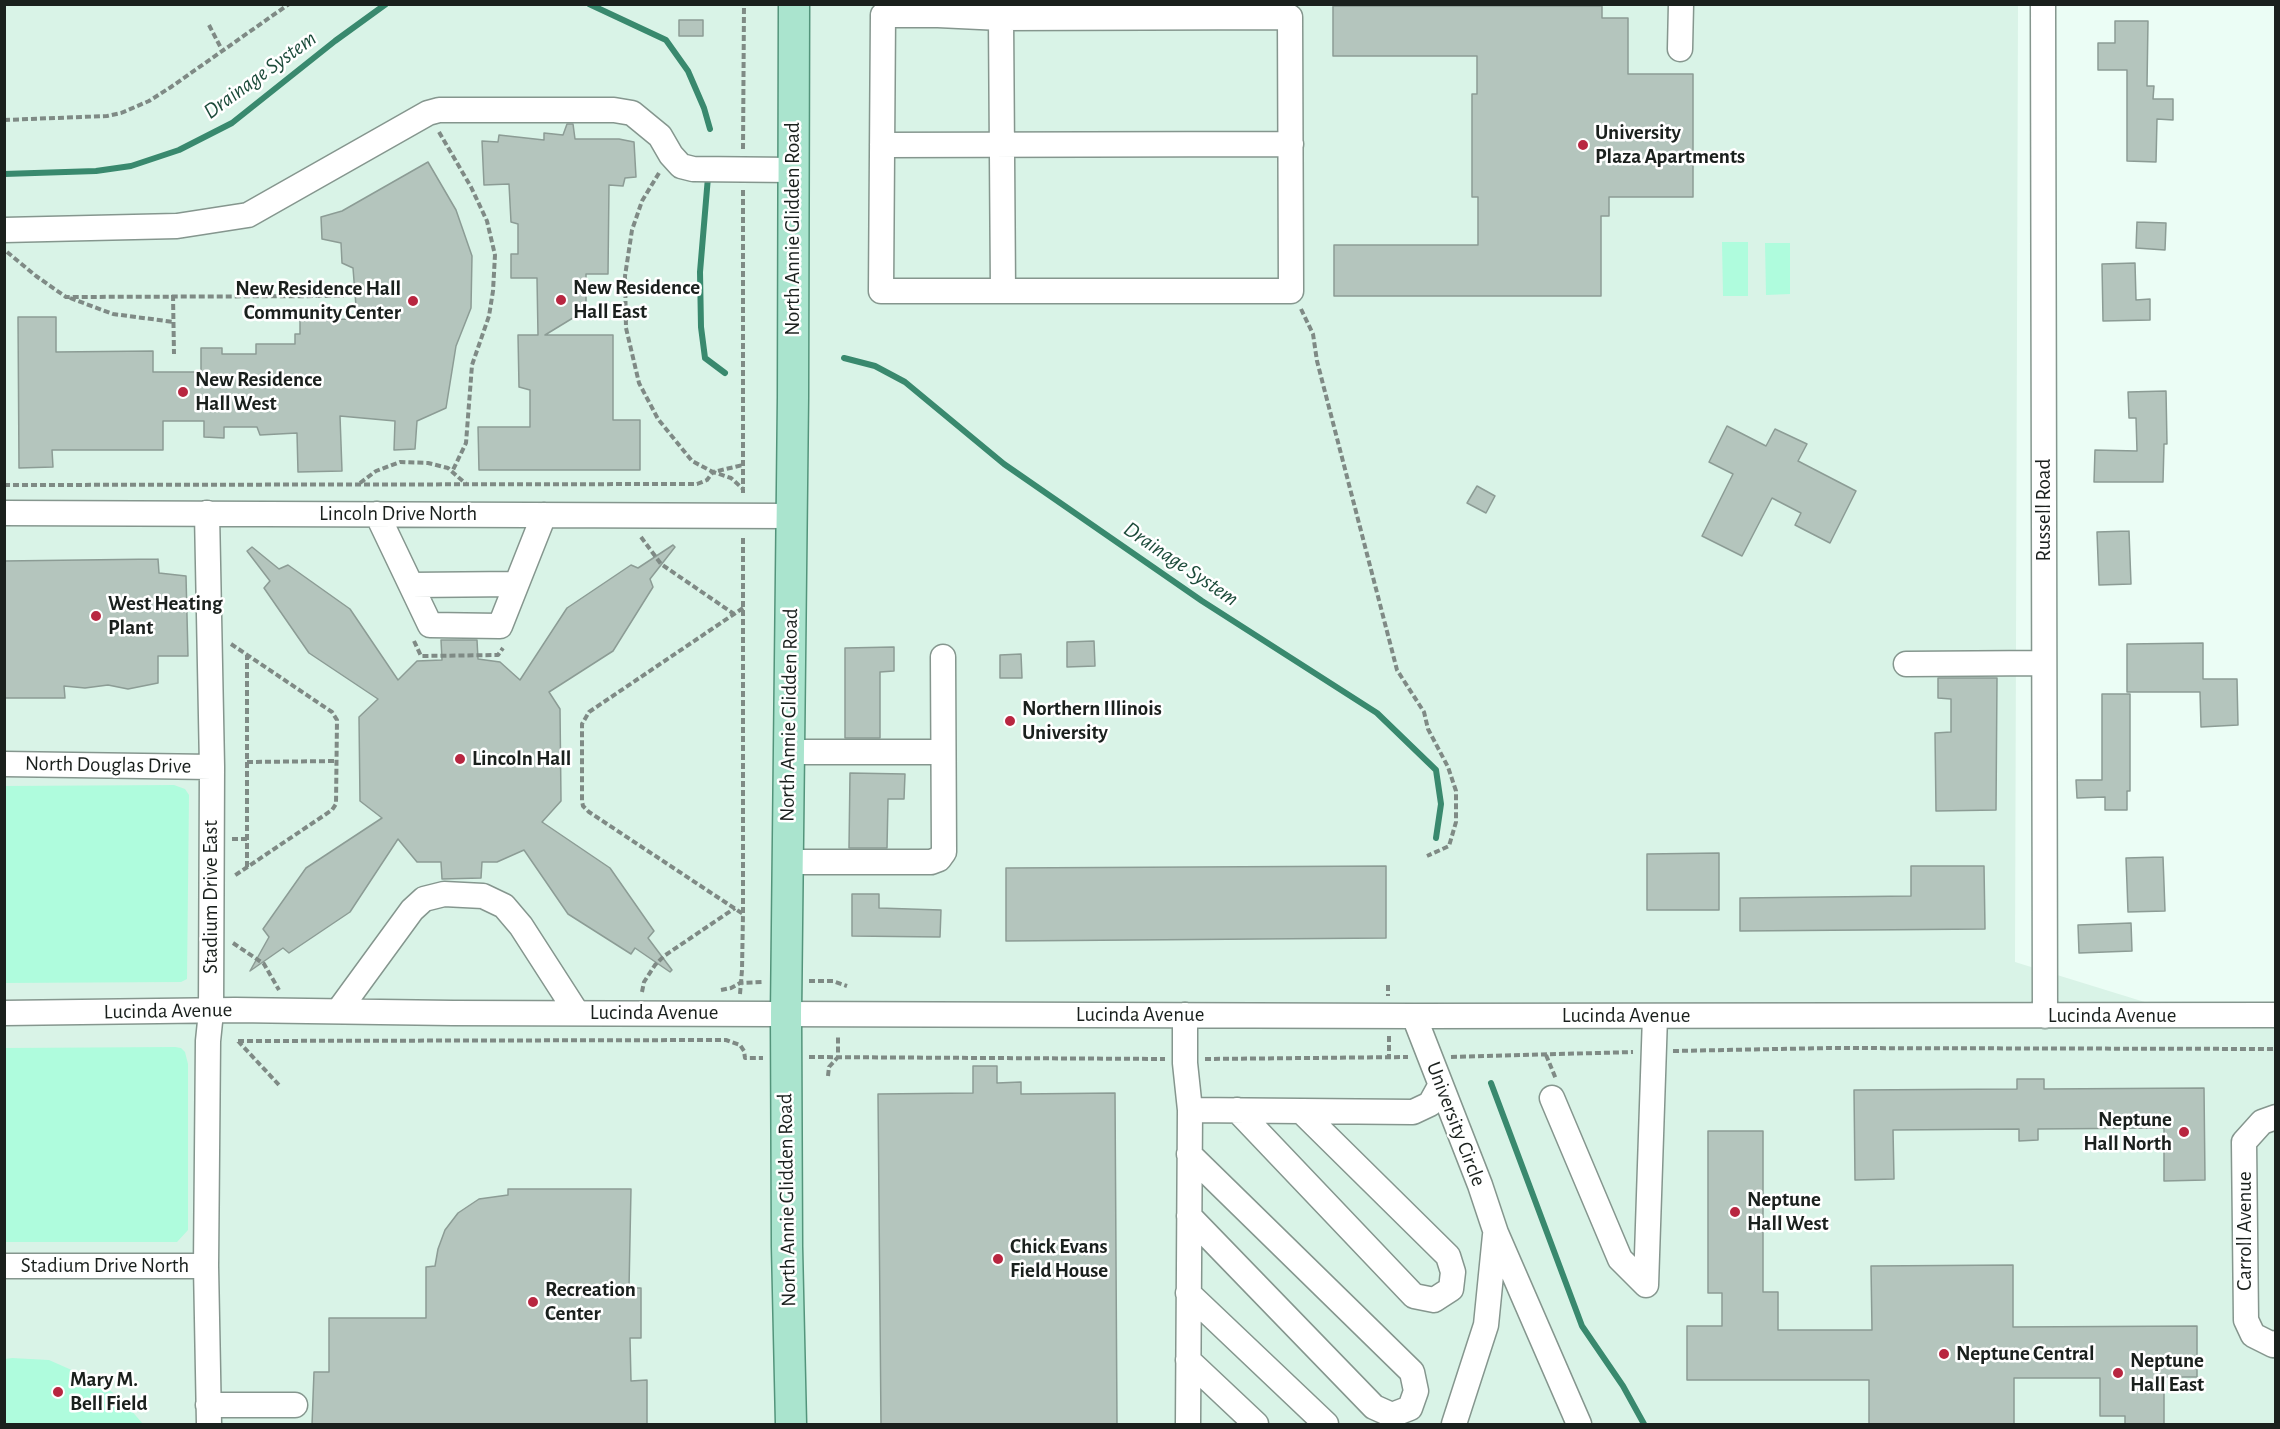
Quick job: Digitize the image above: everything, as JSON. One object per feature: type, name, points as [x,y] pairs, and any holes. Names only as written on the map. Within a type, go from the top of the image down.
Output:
[{"type":"main road","name":"North Annie Glidden Road","points":[[791,1425],[786,1247],[786,1013],[794,4]]},
{"type":"street","points":[[1680,49],[1681,4]]},
{"type":"street","name":"Russell Road","points":[[2043,4],[2045,1016]]},
{"type":"street","points":[[1001,11],[1003,291]]},
{"type":"street","points":[[1001,11],[1290,17],[1291,144],[1291,291],[881,291],[883,15],[1001,11]]},
{"type":"street","points":[[4,230],[177,226],[248,215],[428,113],[439,110],[614,110],[632,113],[660,136],[671,155],[681,166],[693,169],[793,170]]},
{"type":"street","points":[[882,146],[1291,144]]},
{"type":"street","name":"Lincoln Drive North","points":[[4,513],[791,516]]},
{"type":"street","name":"Stadium Drive East","points":[[207,513],[212,767],[211,1012],[208,1041],[206,1266],[208,1415]]},
{"type":"street","points":[[377,514],[430,625],[500,626],[544,514]]},
{"type":"street","points":[[411,585],[516,585]]},
{"type":"street","points":[[788,862],[932,862],[939,859],[944,852],[943,657]]},
{"type":"street","points":[[1906,664],[2044,663]]},
{"type":"street","points":[[789,752],[943,752]]},
{"type":"street","name":"North Douglas Drive","points":[[4,764],[212,767]]},
{"type":"street","points":[[339,1010],[412,910],[424,899],[444,894],[483,896],[504,906],[521,926],[577,1013]]},
{"type":"street","name":"Lucinda Avenue","points":[[4,1013],[339,1010],[1414,1016],[2276,1015]]},
{"type":"street","points":[[1185,1015],[1185,1059],[1190,1110],[1188,1425]]},
{"type":"street","name":"University Circle","points":[[1414,1016],[1480,1185],[1496,1233],[1579,1425]]},
{"type":"street","points":[[1552,1098],[1620,1259],[1646,1285],[1655,1016]]},
{"type":"street","points":[[1190,1110],[1413,1112],[1430,1104],[1440,1086]]},
{"type":"street","points":[[1237,1110],[1414,1296],[1434,1300],[1451,1289],[1453,1272],[1448,1256],[1301,1111]]},
{"type":"street","name":"Carroll Avenue","points":[[2276,1117],[2262,1122],[2244,1142],[2246,1320],[2253,1335],[2273,1345],[2276,1342]]},
{"type":"street","points":[[1189,1216],[1374,1407],[1392,1414],[1410,1408],[1416,1391],[1412,1372],[1190,1154]]},
{"type":"street","name":"University Circle","points":[[1454,1425],[1486,1325],[1496,1233]]},
{"type":"street","name":"Stadium Drive North","points":[[4,1266],[206,1266]]},
{"type":"street","points":[[1188,1293],[1326,1425]]},
{"type":"street","points":[[1188,1360],[1256,1425]]},
{"type":"street","points":[[208,1415],[295,1405]]},
{"type":"path","points":[[4,120],[107,116],[122,113],[157,97],[289,4]]},
{"type":"path","points":[[713,990],[731,988],[740,983],[742,970],[744,4]]},
{"type":"path","points":[[208,25],[222,50]]},
{"type":"path","points":[[428,113],[471,187],[487,221],[495,255],[489,316],[472,365],[466,442],[452,472]]},
{"type":"path","points":[[671,155],[642,201],[632,230],[624,276],[626,328],[639,382],[658,419],[692,461],[731,478],[743,489]]},
{"type":"path","points":[[4,250],[66,297],[113,314],[174,322]]},
{"type":"path","points":[[1291,291],[1313,334],[1317,361],[1397,670],[1424,712],[1428,729],[1448,767],[1456,791],[1456,822],[1449,846],[1427,856]]},
{"type":"path","points":[[173,295],[174,354]]},
{"type":"path","points":[[66,297],[344,296]]},
{"type":"path","points":[[360,484],[376,471],[400,462],[428,463],[448,468],[467,484]]},
{"type":"path","points":[[4,485],[697,484],[707,480],[713,472],[743,465]]},
{"type":"path","points":[[635,529],[661,564],[734,614]]},
{"type":"path","points":[[743,608],[589,712],[582,724],[583,806],[743,914]]},
{"type":"path","points":[[411,635],[421,656],[498,656],[505,644]]},
{"type":"path","points":[[228,643],[335,716],[337,760],[337,799],[332,810],[229,879],[229,869]]},
{"type":"path","points":[[246,867],[247,654]]},
{"type":"path","points":[[247,762],[337,760]]},
{"type":"path","points":[[229,849],[229,839],[246,839]]},
{"type":"path","points":[[642,992],[644,982],[655,964],[735,908]]},
{"type":"path","points":[[229,950],[229,940],[264,964],[276,983],[279,994],[270,994]]},
{"type":"path","points":[[833,981],[847,986]]},
{"type":"path","points":[[632,992],[650,992]]},
{"type":"path","points":[[279,1085],[238,1041],[726,1040],[740,1045],[744,1050],[745,1058]]},
{"type":"path","points":[[1457,1057],[1830,1048],[2276,1049]]},
{"type":"path","points":[[828,1076],[829,1067],[838,1057],[1185,1059],[1389,1057]]},
{"type":"shaded area","name":"Northern Illinois University","points":[[5,5],[2018,5],[2015,962],[2190,1016],[2275,1015],[2275,1424],[5,1424]]},
{"type":"green space","points":[[1722,242],[1748,242],[1748,296],[1723,296]]},
{"type":"green space","points":[[1765,243],[1790,243],[1790,294],[1766,295]]},
{"type":"green space","points":[[174,785],[185,789],[189,795],[187,979],[181,982],[5,983],[5,786]]},
{"type":"green space","points":[[175,1047],[185,1052],[188,1064],[188,1230],[177,1242],[5,1242],[5,1048]]},
{"type":"green space","name":"Mary M. Bell Field","points":[[5,1359],[49,1360],[101,1383],[123,1401],[143,1424],[5,1424]]},
{"type":"building","name":"University Plaza Apartments","points":[[1333,6],[1602,6],[1602,18],[1628,18],[1628,74],[1693,74],[1693,197],[1609,197],[1609,216],[1601,216],[1601,296],[1334,296],[1334,245],[1478,245],[1478,197],[1472,197],[1472,94],[1477,94],[1477,56],[1333,56]]},
{"type":"building","points":[[679,20],[703,20],[703,36],[679,36]]},
{"type":"building","points":[[2115,21],[2148,21],[2147,86],[2154,86],[2153,99],[2173,99],[2173,120],[2157,119],[2156,162],[2127,161],[2127,70],[2098,70],[2098,43],[2115,43]]},
{"type":"building","name":"New Residence Hall East","points":[[567,124],[573,124],[575,139],[619,139],[634,142],[636,177],[625,178],[623,186],[609,185],[608,274],[586,274],[586,310],[545,335],[613,335],[613,420],[640,420],[640,470],[479,470],[478,427],[530,427],[530,390],[519,387],[518,335],[538,335],[537,278],[511,278],[511,254],[518,254],[518,224],[511,222],[509,184],[484,185],[482,141],[498,142],[499,135],[544,140],[544,133],[563,135]]},
{"type":"building","points":[[428,162],[456,210],[472,256],[471,308],[456,346],[446,408],[417,421],[415,449],[394,450],[395,421],[340,416],[342,471],[298,472],[297,433],[260,435],[257,427],[224,427],[224,438],[204,437],[204,421],[163,421],[163,450],[52,450],[53,467],[19,468],[18,317],[56,317],[56,352],[153,351],[153,372],[201,372],[201,348],[222,348],[222,354],[256,354],[256,344],[295,344],[295,334],[300,334],[300,320],[357,319],[353,268],[342,263],[341,243],[322,239],[321,217],[342,211]]},
{"type":"building","points":[[2137,222],[2166,223],[2165,250],[2136,248]]},
{"type":"building","points":[[2135,263],[2136,300],[2150,299],[2150,320],[2103,321],[2102,264]]},
{"type":"building","points":[[2166,391],[2167,444],[2164,444],[2163,482],[2094,482],[2095,450],[2137,451],[2136,418],[2129,418],[2128,392]]},
{"type":"building","points":[[1727,426],[1766,446],[1775,429],[1807,444],[1798,461],[1856,491],[1830,543],[1795,525],[1801,513],[1772,498],[1742,556],[1702,536],[1733,474],[1709,462]]},
{"type":"building","points":[[1477,486],[1495,496],[1486,513],[1467,503]]},
{"type":"building","points":[[2129,531],[2131,584],[2099,585],[2097,532]]},
{"type":"building","name":"Lincoln Hall","points":[[673,545],[675,547],[650,579],[653,587],[613,651],[549,692],[560,709],[561,801],[542,822],[610,868],[654,931],[648,938],[672,970],[670,972],[635,948],[631,954],[568,914],[524,850],[497,862],[482,862],[481,878],[442,879],[441,862],[417,862],[398,839],[350,912],[289,953],[283,948],[250,971],[269,937],[263,929],[306,868],[382,818],[360,801],[359,717],[378,699],[309,653],[264,588],[270,581],[247,551],[252,547],[279,569],[288,565],[350,609],[398,680],[417,661],[442,660],[441,640],[477,640],[478,659],[500,662],[520,680],[567,608],[631,565],[638,568]]},
{"type":"building","name":"West Heating Plant","points":[[158,559],[159,573],[186,576],[188,656],[158,656],[158,683],[128,689],[108,685],[85,688],[64,686],[65,698],[4,698],[4,561]]},
{"type":"building","points":[[1094,641],[1095,666],[1067,667],[1067,642]]},
{"type":"building","points":[[2203,643],[2203,679],[2237,679],[2238,725],[2201,727],[2200,692],[2127,692],[2127,644]]},
{"type":"building","points":[[894,647],[894,671],[880,672],[880,738],[845,738],[845,648]]},
{"type":"building","points":[[1021,654],[1022,678],[1000,678],[1000,655]]},
{"type":"building","points":[[1938,678],[1997,678],[1996,810],[1936,811],[1935,733],[1951,732],[1951,699],[1938,698]]},
{"type":"building","points":[[2102,694],[2130,694],[2130,791],[2127,791],[2127,810],[2105,810],[2105,797],[2077,798],[2076,780],[2102,780]]},
{"type":"building","points":[[850,773],[905,774],[904,799],[888,799],[887,848],[849,848]]},
{"type":"building","points":[[1719,853],[1719,910],[1647,910],[1647,854]]},
{"type":"building","points":[[2163,857],[2165,911],[2128,912],[2126,858]]},
{"type":"building","points":[[1386,866],[1386,938],[1006,941],[1006,868]]},
{"type":"building","points":[[1911,866],[1984,866],[1985,929],[1740,931],[1740,898],[1911,896]]},
{"type":"building","points":[[852,894],[879,894],[879,908],[941,910],[940,937],[852,936]]},
{"type":"building","points":[[2131,923],[2132,951],[2079,953],[2078,925]]},
{"type":"building","name":"Chick Evans Field House","points":[[973,1066],[997,1066],[997,1083],[1021,1082],[1021,1094],[1115,1093],[1117,1425],[881,1425],[878,1094],[973,1093]]},
{"type":"building","name":"Neptune Hall North","points":[[2017,1079],[2044,1079],[2044,1089],[2204,1088],[2205,1180],[2164,1181],[2164,1128],[2038,1129],[2038,1140],[2019,1141],[2019,1129],[1893,1130],[1894,1179],[1855,1180],[1854,1090],[2017,1089]]},
{"type":"building","points":[[1708,1131],[1763,1131],[1763,1292],[1778,1292],[1778,1330],[1872,1330],[1871,1266],[2013,1265],[2013,1327],[2197,1326],[2197,1377],[2164,1377],[2164,1425],[2125,1425],[2125,1416],[2100,1416],[2100,1378],[2014,1378],[2014,1425],[1869,1425],[1869,1380],[1687,1380],[1687,1326],[1722,1326],[1722,1293],[1708,1293]]},
{"type":"building","name":"Recreation Center","points":[[508,1189],[631,1189],[629,1288],[641,1288],[641,1338],[630,1338],[631,1381],[647,1380],[647,1425],[312,1425],[314,1372],[329,1372],[329,1318],[426,1318],[426,1267],[435,1266],[445,1230],[458,1213],[479,1199],[508,1195]]},
{"type":"waterway","name":"Drainage System","points":[[4,174],[96,171],[131,166],[179,150],[232,123],[335,41],[386,4]]},
{"type":"waterway","name":"Drainage System","points":[[589,4],[666,40],[688,71],[704,108],[710,129]]},
{"type":"waterway","name":"Drainage System","points":[[708,177],[700,272],[701,327],[705,358],[725,373]]},
{"type":"waterway","name":"Drainage System","points":[[844,358],[875,366],[905,382],[1004,464],[1202,601],[1377,713],[1436,770],[1441,804],[1436,838]]},
{"type":"waterway","points":[[1491,1083],[1582,1326],[1623,1386],[1644,1424]]},
{"type":"place","name":"University Plaza Apartments","points":[[1583,145]]},
{"type":"place","name":"New Residence Hall East","points":[[561,300]]},
{"type":"place","name":"New Residence Hall Community Center","points":[[413,301]]},
{"type":"place","name":"New Residence Hall West","points":[[183,392]]},
{"type":"place","name":"West Heating Plant","points":[[96,616]]},
{"type":"place","name":"Northern Illinois University","points":[[1010,721]]},
{"type":"place","name":"Lincoln Hall","points":[[460,759]]},
{"type":"place","name":"Neptune Hall North","points":[[2184,1132]]},
{"type":"place","name":"Neptune Hall West","points":[[1735,1212]]},
{"type":"place","name":"Chick Evans Field House","points":[[998,1259]]},
{"type":"place","name":"Recreation Center","points":[[533,1302]]},
{"type":"place","name":"Neptune Central","points":[[1944,1354]]},
{"type":"place","name":"Neptune Hall East","points":[[2118,1373]]},
{"type":"place","name":"Mary M. Bell Field","points":[[58,1392]]}]
